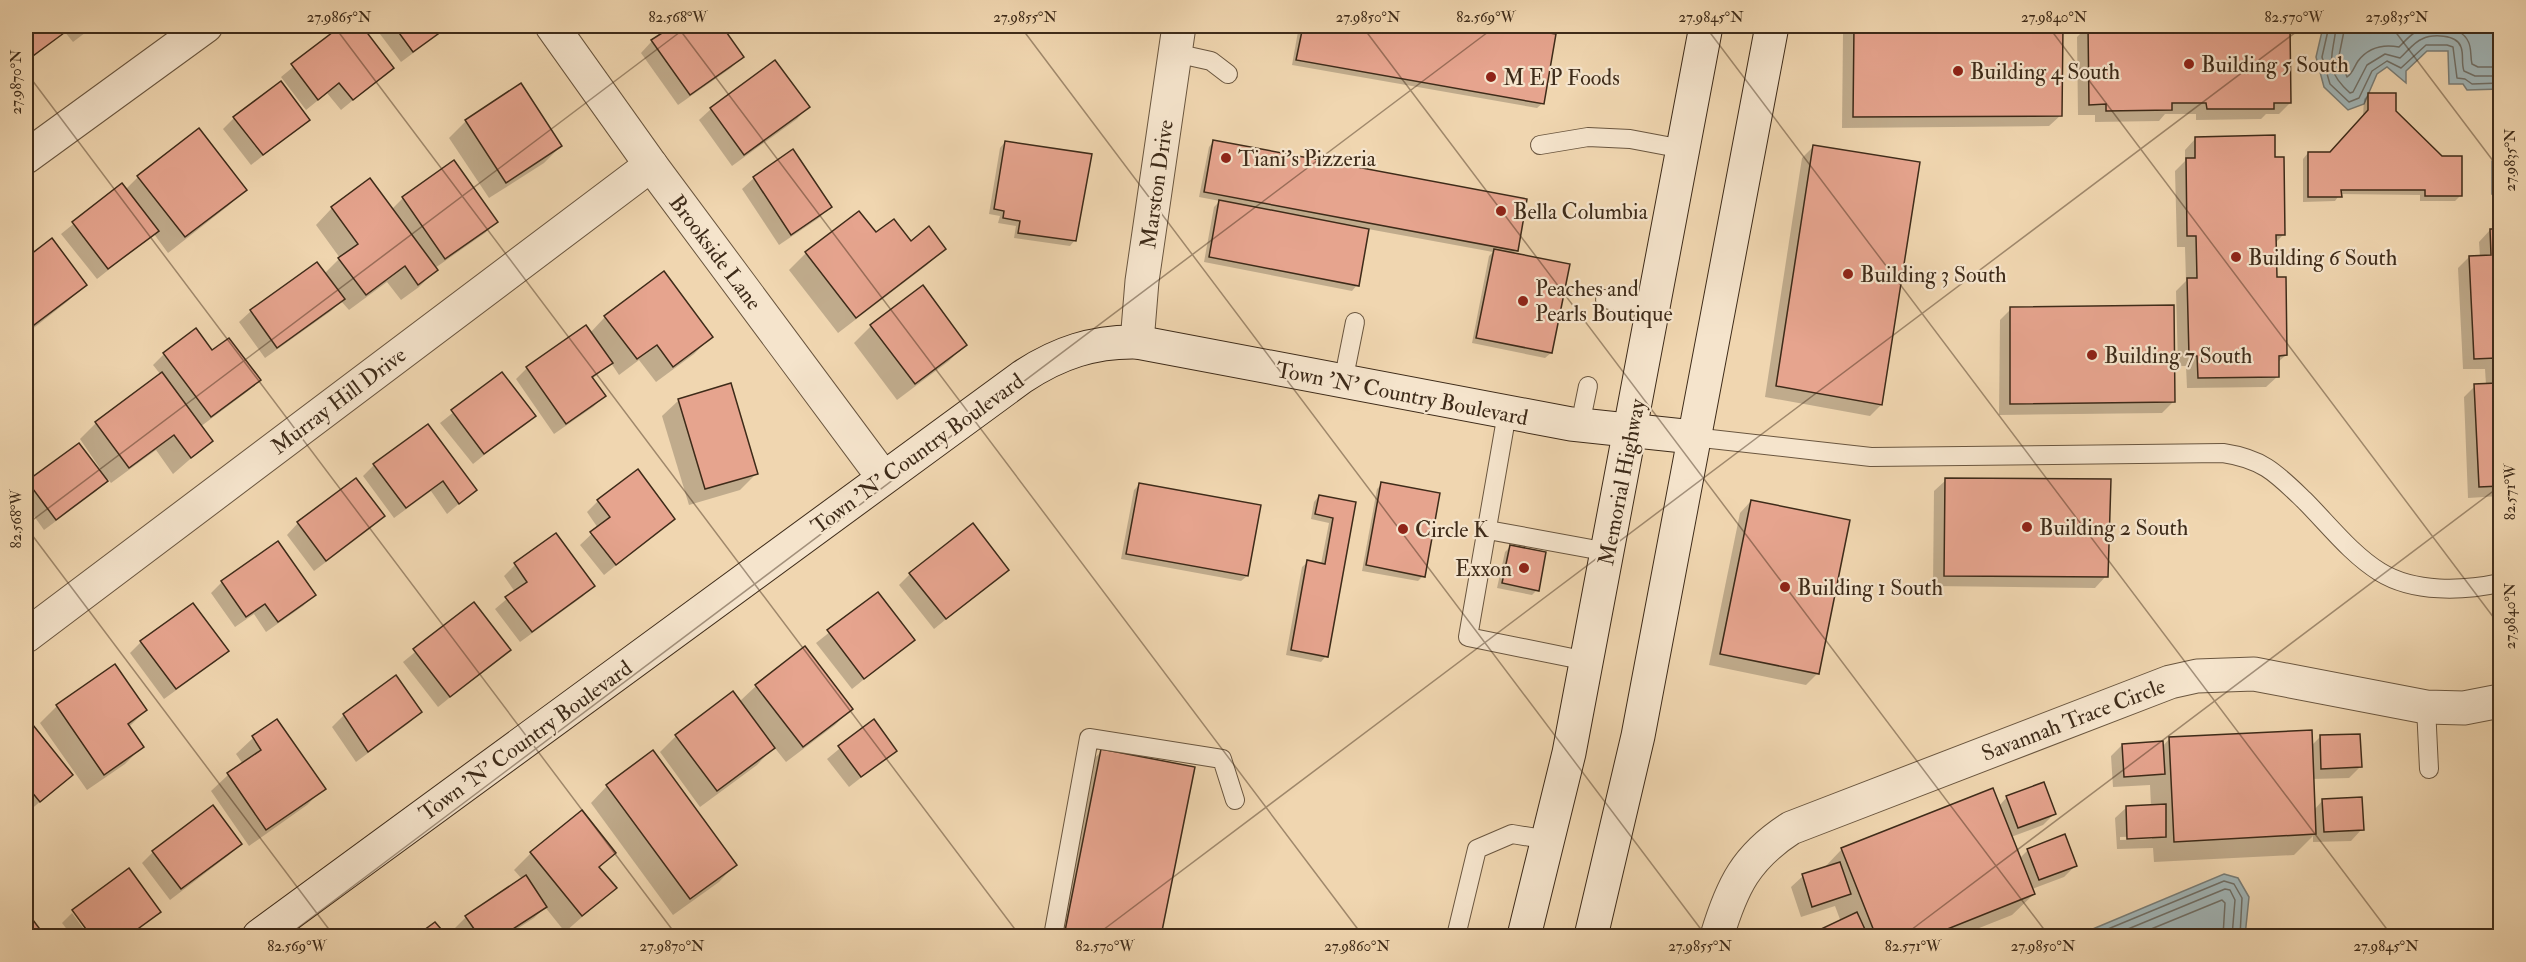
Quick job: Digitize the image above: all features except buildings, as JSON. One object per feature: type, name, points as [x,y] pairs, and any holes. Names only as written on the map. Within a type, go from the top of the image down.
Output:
[{"type":"street","points":[[26,157],[206,26]]},
{"type":"street","name":"Brookside Lane","points":[[552,26],[651,165],[883,477]]},
{"type":"street","name":"Memorial Highway","points":[[1524,936],[1569,753],[1706,26]]},
{"type":"street","points":[[1591,936],[1638,736],[1772,26]]},
{"type":"street","name":"Marston Drive","points":[[1137,342],[1142,281],[1177,39]]},
{"type":"street","name":"Murray Hill Drive","points":[[26,636],[651,165]]},
{"type":"street","name":"Town 'N' Country Boulevard","points":[[259,936],[1034,368],[1077,349],[1106,343],[1137,342],[1507,413],[1631,432],[1693,437]]},
{"type":"street","name":"Savannah Trace Circle","points":[[1717,936],[1731,894],[1741,875],[1765,846],[1791,828],[2170,682],[2197,676],[2254,674],[2426,707],[2464,708],[2500,701]]},
{"type":"lane","points":[[1177,39],[1228,74]]},
{"type":"lane","points":[[1540,145],[1588,137],[1630,139],[1683,149]]},
{"type":"lane","points":[[1605,299],[1653,309]]},
{"type":"lane","points":[[1343,382],[1355,322]]},
{"type":"lane","points":[[1580,425],[1588,386]]},
{"type":"lane","points":[[1507,413],[1468,637],[1587,661]]},
{"type":"lane","points":[[1693,437],[1871,457],[2223,453],[2246,456],[2264,464],[2287,483],[2363,560],[2399,581],[2467,588],[2500,583]]},
{"type":"lane","points":[[1488,530],[1608,552]]},
{"type":"lane","points":[[2426,707],[2429,769]]},
{"type":"lane","points":[[1053,936],[1089,738],[1222,759],[1235,800]]},
{"type":"lane","points":[[1456,936],[1477,849],[1512,834],[1549,840]]},
{"type":"water","points":[[2500,26],[2500,89],[2467,90],[2463,84],[2449,84],[2448,51],[2427,51],[2406,71],[2406,83],[2387,67],[2377,74],[2364,104],[2348,110],[2324,87],[2316,57],[2323,27]]},
{"type":"water","points":[[2500,155],[2500,200],[2492,194],[2492,161]]},
{"type":"water","points":[[2224,874],[2238,878],[2249,897],[2245,936],[2076,936]]},
{"type":"place","name":"Building 5 South","points":[[2189,64]]},
{"type":"place","name":"Building 4 South","points":[[1958,71]]},
{"type":"place","name":"M E P Foods","points":[[1491,77]]},
{"type":"place","name":"Tiani's Pizzeria","points":[[1226,158]]},
{"type":"place","name":"Bella Columbia","points":[[1501,211]]},
{"type":"place","name":"Building 6 South","points":[[2236,257]]},
{"type":"place","name":"Building 3 South","points":[[1848,274]]},
{"type":"place","name":"Peaches and Pearls Boutique","points":[[1523,301]]},
{"type":"place","name":"Building 7 South","points":[[2092,355]]},
{"type":"place","name":"Building 2 South","points":[[2027,527]]},
{"type":"place","name":"Circle K","points":[[1403,529]]},
{"type":"place","name":"Exxon","points":[[1524,568]]},
{"type":"place","name":"Building 1 South","points":[[1785,587]]}]
